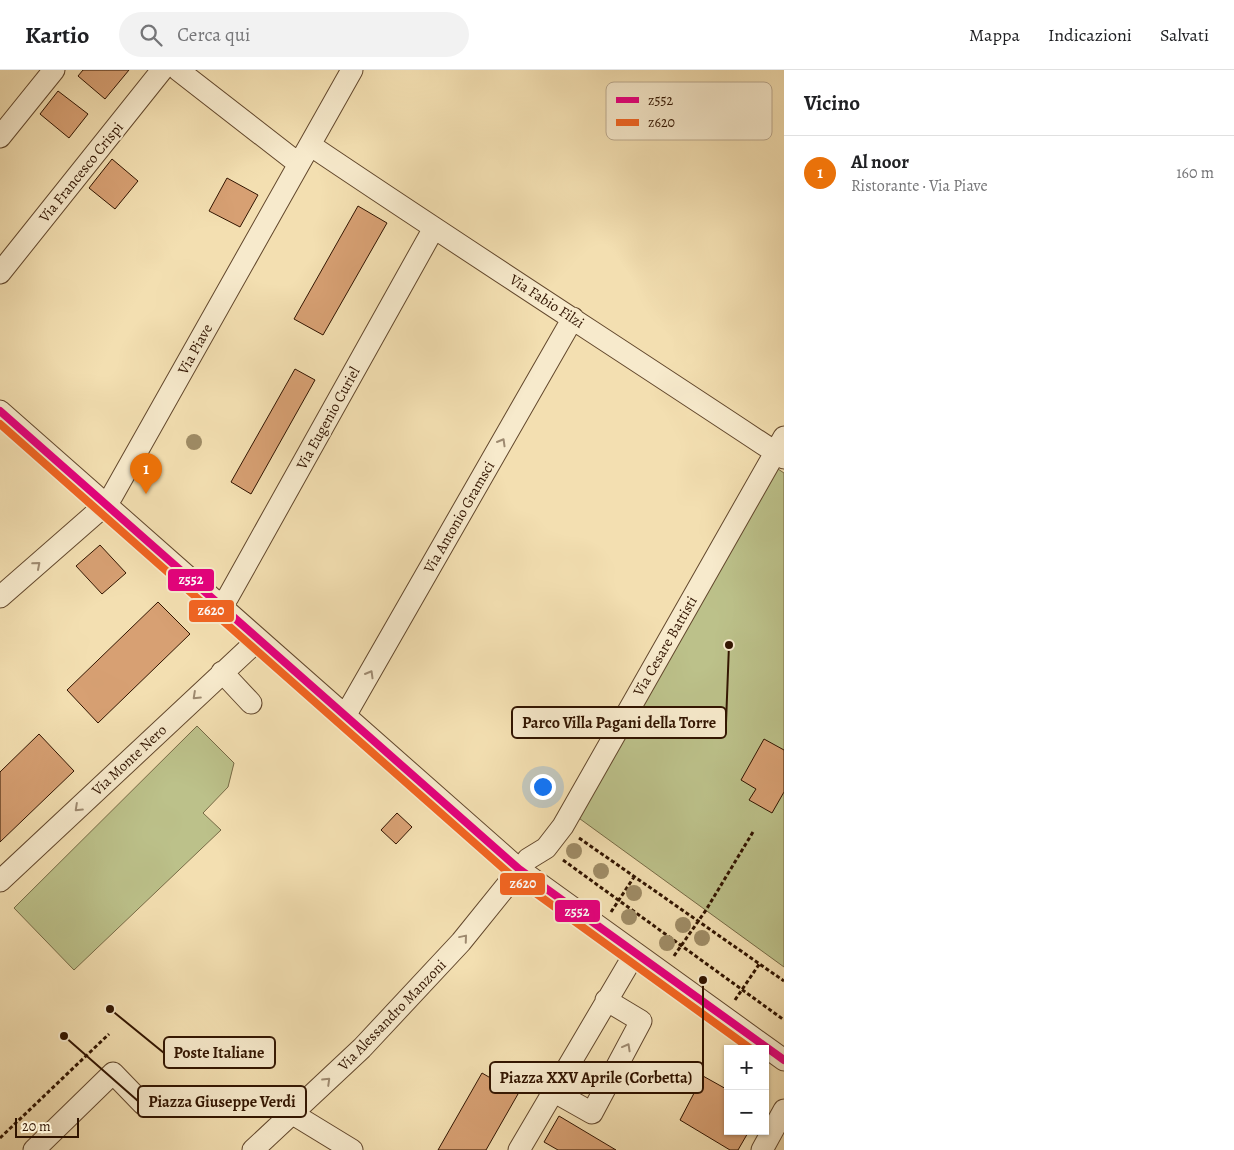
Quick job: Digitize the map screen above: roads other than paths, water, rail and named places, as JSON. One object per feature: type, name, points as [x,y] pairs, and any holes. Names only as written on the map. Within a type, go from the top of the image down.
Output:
[{"type":"street","points":[[0,137],[54,70]]},
{"type":"street","name":"Via Francesco Crispi","points":[[0,273],[162,70]]},
{"type":"street","points":[[178,70],[299,164]]},
{"type":"street","name":"Via Piave","points":[[0,597],[105,504],[116,488],[352,70]]},
{"type":"street","name":"Via Fabio Filzi","points":[[310,145],[573,318],[781,449]]},
{"type":"street","name":"Via Eugenio Curiel","points":[[218,605],[228,597],[434,228]]},
{"type":"street","name":"Via Antonio Gramsci","points":[[345,716],[573,318]]},
{"type":"street","points":[[0,411],[519,869],[784,1060]]},
{"type":"street","name":"Via Cesare Battisti","points":[[519,869],[528,859],[546,848],[562,826],[781,449]]},
{"type":"street","name":"Via Monte Nero","points":[[0,881],[258,640]]},
{"type":"street","points":[[222,672],[251,703]]},
{"type":"street","name":"Via Alessandro Manzoni","points":[[253,1150],[362,1048],[461,942],[519,869]]},
{"type":"street","points":[[519,1150],[635,953]]},
{"type":"street","points":[[553,1091],[592,1112],[641,1021],[606,1000]]},
{"type":"street","points":[[34,1150],[113,1073],[144,1104]]},
{"type":"street","points":[[762,1150],[784,1110]]},
{"type":"street","points":[[293,1114],[352,1150]]},
{"type":"place","name":"Al noor","points":[[146,494]]},
{"type":"place","name":"Parco Villa Pagani della Torre","points":[[729,645]]},
{"type":"place","name":"Piazza XXV Aprile (Corbetta)","points":[[703,980]]},
{"type":"place","name":"Poste Italiane","points":[[110,1009]]},
{"type":"place","name":"Piazza Giuseppe Verdi","points":[[64,1036]]}]
